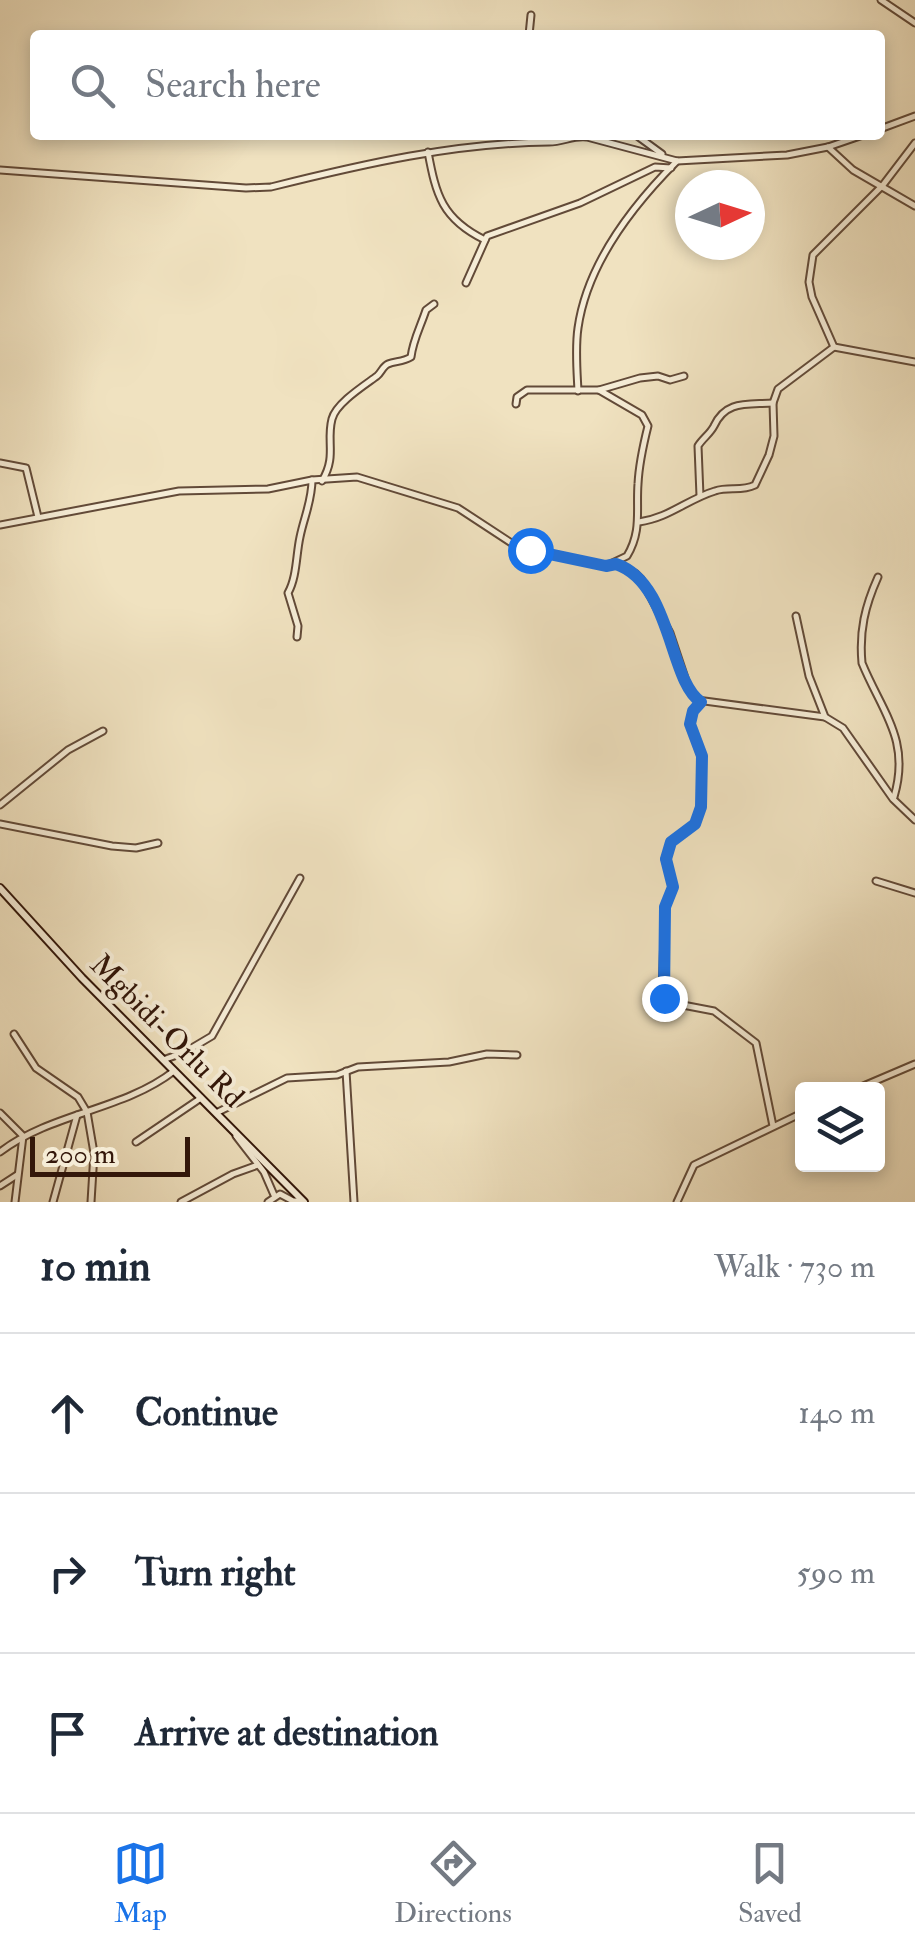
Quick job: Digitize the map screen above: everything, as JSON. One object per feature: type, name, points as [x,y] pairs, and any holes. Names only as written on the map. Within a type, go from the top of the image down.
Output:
[{"type":"main road","name":"Mgbidi-Orlu Rd","points":[[0,888],[82,978],[304,1202]]},
{"type":"street","points":[[882,0],[915,23]]},
{"type":"street","points":[[530,30],[531,15]]},
{"type":"street","points":[[885,127],[915,116]]},
{"type":"street","points":[[0,170],[168,185],[258,188],[428,152],[528,140],[563,140]]},
{"type":"street","points":[[596,140],[669,158]]},
{"type":"street","points":[[643,140],[677,162],[786,155],[848,140]]},
{"type":"street","points":[[834,347],[812,298],[814,254],[883,185],[915,143]]},
{"type":"street","points":[[828,147],[853,170],[915,206]]},
{"type":"street","points":[[428,152],[440,202],[458,222],[485,240]]},
{"type":"street","points":[[578,391],[578,324],[602,260],[641,197],[677,162]]},
{"type":"street","points":[[466,282],[487,236],[580,203],[642,172],[662,165],[671,168]]},
{"type":"street","points":[[322,481],[331,464],[331,422],[336,410],[358,386],[376,377],[388,364],[411,357],[412,339],[420,330],[426,310],[434,304]]},
{"type":"street","points":[[639,522],[667,516],[717,490],[755,485],[774,436],[773,403],[778,390],[834,347],[915,362]]},
{"type":"street","points":[[516,404],[517,396],[527,390],[598,390],[640,378],[658,376],[670,380],[684,376]]},
{"type":"street","points":[[0,526],[180,491],[268,489],[312,480],[357,477],[458,508],[516,546],[606,566],[616,564],[630,552],[639,522],[641,448],[648,426],[642,415],[598,390]]},
{"type":"street","points":[[700,496],[698,446],[717,415],[727,408],[773,403]]},
{"type":"street","points":[[0,463],[26,468],[38,518]]},
{"type":"street","points":[[297,637],[298,626],[288,593],[300,532],[312,498],[312,480]]},
{"type":"street","points":[[616,564],[635,572],[640,580],[670,633],[688,688],[701,702],[825,716],[843,728],[893,799],[915,820]]},
{"type":"street","points":[[878,577],[863,615],[861,652],[901,759],[893,799]]},
{"type":"street","points":[[796,616],[809,676],[825,716]]},
{"type":"street","points":[[701,702],[693,711],[690,724],[702,756],[701,807],[695,824],[671,842],[666,859],[673,887],[665,907],[662,993],[667,1002],[714,1010],[756,1044],[773,1126]]},
{"type":"street","points":[[0,805],[68,750],[103,731]]},
{"type":"street","points":[[0,824],[112,846],[136,848],[158,843]]},
{"type":"street","points":[[163,1060],[212,1036],[300,878]]},
{"type":"street","points":[[876,880],[915,892]]},
{"type":"street","points":[[14,1034],[36,1068],[78,1097],[87,1112],[94,1153],[90,1202]]},
{"type":"street","points":[[216,1113],[288,1078],[337,1075],[358,1066],[449,1062],[487,1054],[517,1055]]},
{"type":"street","points":[[873,1082],[915,1064]]},
{"type":"street","points":[[0,1152],[24,1136],[138,1095],[174,1071]]},
{"type":"street","points":[[346,1072],[354,1202]]},
{"type":"street","points":[[136,1142],[201,1098]]},
{"type":"street","points":[[0,1113],[24,1136]]},
{"type":"street","points":[[53,1202],[76,1115]]},
{"type":"street","points":[[676,1202],[694,1165],[795,1116]]},
{"type":"street","points":[[228,1126],[258,1165],[274,1195],[304,1202]]},
{"type":"street","points":[[14,1202],[24,1136]]},
{"type":"street","points":[[181,1202],[258,1165]]},
{"type":"street","points":[[0,1186],[17,1175]]},
{"type":"street","points":[[268,1202],[274,1195]]},
{"type":"route","points":[[530,550],[606,566],[616,564],[635,572],[670,633],[692,696],[701,702],[693,711],[690,724],[702,756],[701,807],[695,824],[671,842],[666,859],[673,887],[665,907],[664,998]]}]
